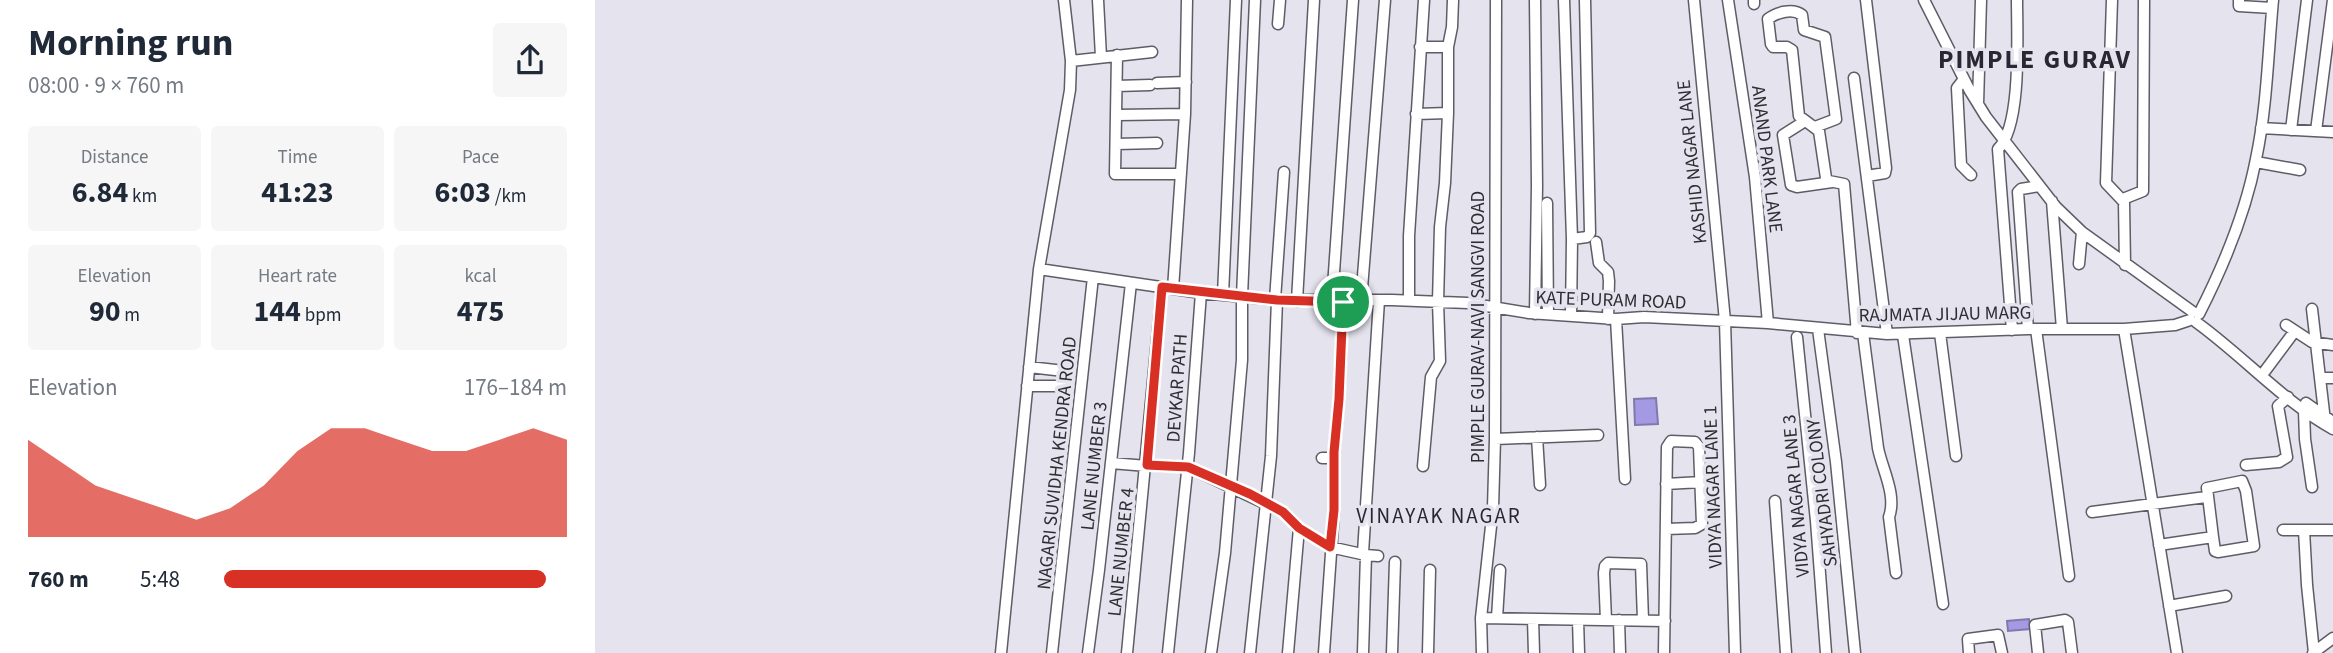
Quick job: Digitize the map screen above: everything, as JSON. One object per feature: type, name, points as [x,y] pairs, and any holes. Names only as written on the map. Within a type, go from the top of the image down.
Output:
[{"type":"street","points":[[1000,653],[1039,269],[1067,108],[1071,61],[1064,0]]},
{"type":"street","points":[[1097,0],[1101,57]]},
{"type":"street","name":"LANE NUMBER 4","points":[[1127,653],[1181,174],[1187,0]]},
{"type":"street","points":[[1223,295],[1236,0]]},
{"type":"street","points":[[1211,653],[1243,360],[1242,296],[1255,0]]},
{"type":"street","points":[[1278,24],[1280,0]]},
{"type":"street","points":[[1297,301],[1314,0]]},
{"type":"street","points":[[1324,653],[1339,399],[1338,301],[1353,0]]},
{"type":"street","points":[[1361,301],[1385,0]]},
{"type":"street","points":[[1409,300],[1409,236],[1424,0]]},
{"type":"street","points":[[1423,466],[1430,377],[1440,362],[1438,302],[1441,213],[1448,113],[1448,47],[1453,0]]},
{"type":"street","name":"PIMPLE GURAV-NAVI SANGVI ROAD","points":[[1482,653],[1481,618],[1493,508],[1495,439],[1496,0]]},
{"type":"street","points":[[1535,0],[1535,314]]},
{"type":"street","points":[[1564,0],[1571,316]]},
{"type":"street","points":[[1571,239],[1587,237],[1590,233],[1585,0]]},
{"type":"street","name":"KASHID NAGAR LANE","points":[[1694,0],[1725,321]]},
{"type":"street","name":"ANAND PARK LANE","points":[[1728,0],[1755,177],[1768,323]]},
{"type":"street","points":[[1865,0],[1886,168],[1885,173],[1867,176]]},
{"type":"street","points":[[1924,0],[1978,104],[2005,143],[2052,201],[2082,232],[2265,370],[2329,423]]},
{"type":"street","points":[[1931,0],[1931,13]]},
{"type":"street","points":[[1978,104],[1981,0]]},
{"type":"street","points":[[2012,330],[1999,149],[2005,143],[2014,110],[2017,0]]},
{"type":"street","points":[[2112,0],[2106,183],[2108,188],[2123,199]]},
{"type":"street","points":[[2123,199],[2143,191],[2144,0]]},
{"type":"street","points":[[2195,316],[2206,285],[2221,263],[2239,219],[2256,162],[2261,128],[2273,4],[2239,6],[2239,0]]},
{"type":"street","points":[[2291,130],[2307,0]]},
{"type":"street","points":[[2316,131],[2333,0]]},
{"type":"street","points":[[1815,127],[1836,119],[1825,37],[1804,30],[1802,15],[1792,11],[1768,19],[1771,44],[1773,47],[1787,47],[1792,50],[1799,116],[1819,131],[1823,169],[1826,178],[1832,182]]},
{"type":"street","points":[[1420,47],[1448,47]]},
{"type":"street","points":[[1071,61],[1152,52]]},
{"type":"street","points":[[1117,55],[1115,174],[1181,174]]},
{"type":"street","points":[[1854,78],[1887,334]]},
{"type":"street","points":[[1964,79],[1957,88],[1961,165],[1971,175]]},
{"type":"street","points":[[1117,86],[1186,82]]},
{"type":"street","points":[[1416,114],[1448,113]]},
{"type":"street","points":[[1118,115],[1185,114]]},
{"type":"street","points":[[1805,121],[1783,135],[1791,186],[1832,182],[1844,184],[1860,333],[1879,450],[1889,488],[1889,517],[1896,573]]},
{"type":"street","points":[[2261,128],[2333,132]]},
{"type":"street","points":[[1115,144],[1157,143]]},
{"type":"street","points":[[2256,162],[2300,170]]},
{"type":"street","points":[[1250,653],[1271,456],[1276,300],[1285,173]]},
{"type":"street","points":[[2039,186],[2018,192],[2032,329],[2069,576]]},
{"type":"street","points":[[2123,199],[2125,265]]},
{"type":"street","points":[[2052,201],[2062,329]]},
{"type":"street","points":[[1547,203],[1548,314]]},
{"type":"street","points":[[2079,264],[2082,232]]},
{"type":"street","points":[[1596,242],[1599,264],[1608,272],[1625,479]]},
{"type":"street","points":[[1039,269],[1201,293],[1276,300],[1409,300],[1468,303],[1495,308]]},
{"type":"street","name":"NAGARI SUVIDHA KENDRA ROAD","points":[[1052,653],[1093,277]]},
{"type":"street","name":"LANE NUMBER 3","points":[[1087,653],[1131,283]]},
{"type":"street","name":"DEVKAR PATH","points":[[1168,653],[1188,467],[1201,293]]},
{"type":"street","points":[[1363,653],[1364,554],[1379,300]]},
{"type":"street","name":"KATE PURAM ROAD","points":[[1495,308],[1535,314],[1612,319],[1644,317],[1725,321]]},
{"type":"street","points":[[2312,309],[2320,378],[2329,423]]},
{"type":"street","points":[[2195,316],[2304,411],[2329,423]]},
{"type":"street","name":"RAJMATA JIJAU MARG","points":[[1725,321],[1903,335],[2032,329],[2124,329],[2175,325],[2195,316]]},
{"type":"street","name":"VIDYA NAGAR LANE 1","points":[[1725,321],[1735,653]]},
{"type":"street","name":"SAHYADRI COLONY","points":[[1818,329],[1836,462],[1855,653]]},
{"type":"street","points":[[2124,329],[2177,653]]},
{"type":"street","points":[[2265,370],[2290,329],[2316,344],[2333,345]]},
{"type":"street","points":[[1940,334],[1956,456]]},
{"type":"street","points":[[1903,335],[1943,604]]},
{"type":"street","name":"VIDYA NAGAR LANE 3","points":[[1797,337],[1816,521],[1826,653]]},
{"type":"street","points":[[1027,386],[1062,386],[1065,383],[1064,371],[1029,367]]},
{"type":"street","points":[[2320,378],[2333,378]]},
{"type":"street","points":[[2246,466],[2279,462],[2287,457],[2278,406],[2288,397]]},
{"type":"street","points":[[2304,411],[2312,487]]},
{"type":"street","points":[[1495,439],[1598,435]]},
{"type":"street","points":[[1537,438],[1540,485]]},
{"type":"street","points":[[1664,653],[1667,447],[1668,443],[1676,440],[1698,444],[1702,524],[1695,528],[1666,529]]},
{"type":"street","points":[[1322,458],[1334,458]]},
{"type":"street","points":[[1111,463],[1188,467],[1283,512],[1299,528],[1330,547],[1378,556]]},
{"type":"street","points":[[2242,481],[2246,491],[2254,546],[2218,552],[2215,551],[2213,537],[2207,488],[2242,481]]},
{"type":"street","points":[[1666,484],[1701,482]]},
{"type":"street","points":[[2092,512],[2206,497]]},
{"type":"street","points":[[1775,501],[1786,653]]},
{"type":"street","points":[[1288,653],[1299,528]]},
{"type":"street","points":[[2283,530],[2333,530]]},
{"type":"street","points":[[2304,530],[2313,653]]},
{"type":"street","points":[[2159,545],[2213,537]]},
{"type":"street","points":[[1392,653],[1395,562]]},
{"type":"street","points":[[1606,620],[1604,573],[1608,563],[1641,564],[1643,620]]},
{"type":"street","points":[[1428,653],[1430,570]]},
{"type":"street","points":[[1497,618],[1500,570]]},
{"type":"street","points":[[2169,606],[2226,596]]},
{"type":"street","points":[[1481,618],[1665,621]]},
{"type":"street","points":[[1533,619],[1534,653]]},
{"type":"street","points":[[1579,620],[1579,653]]},
{"type":"street","points":[[1619,620],[1620,653]]},
{"type":"street","points":[[2038,653],[2035,625],[2065,620],[2068,622],[2072,653]]},
{"type":"street","points":[[1969,653],[1968,639],[1998,635],[2002,653]]},
{"type":"street","points":[[2313,653],[2333,638]]},
{"type":"shaded area","points":[[1656,398],[1658,424],[1635,425],[1634,399]]},
{"type":"shaded area","points":[[2029,619],[2030,629],[2008,631],[2007,621]]},
{"type":"district","name":"PIMPLE GURAV","points":[[2035,59]]},
{"type":"district","name":"VINAYAK NAGAR","points":[[1439,516]]},
{"type":"route","points":[[1162,287],[1277,300],[1343,302],[1330,547],[1299,528],[1283,512],[1250,494],[1188,467],[1147,465],[1162,287]]}]
